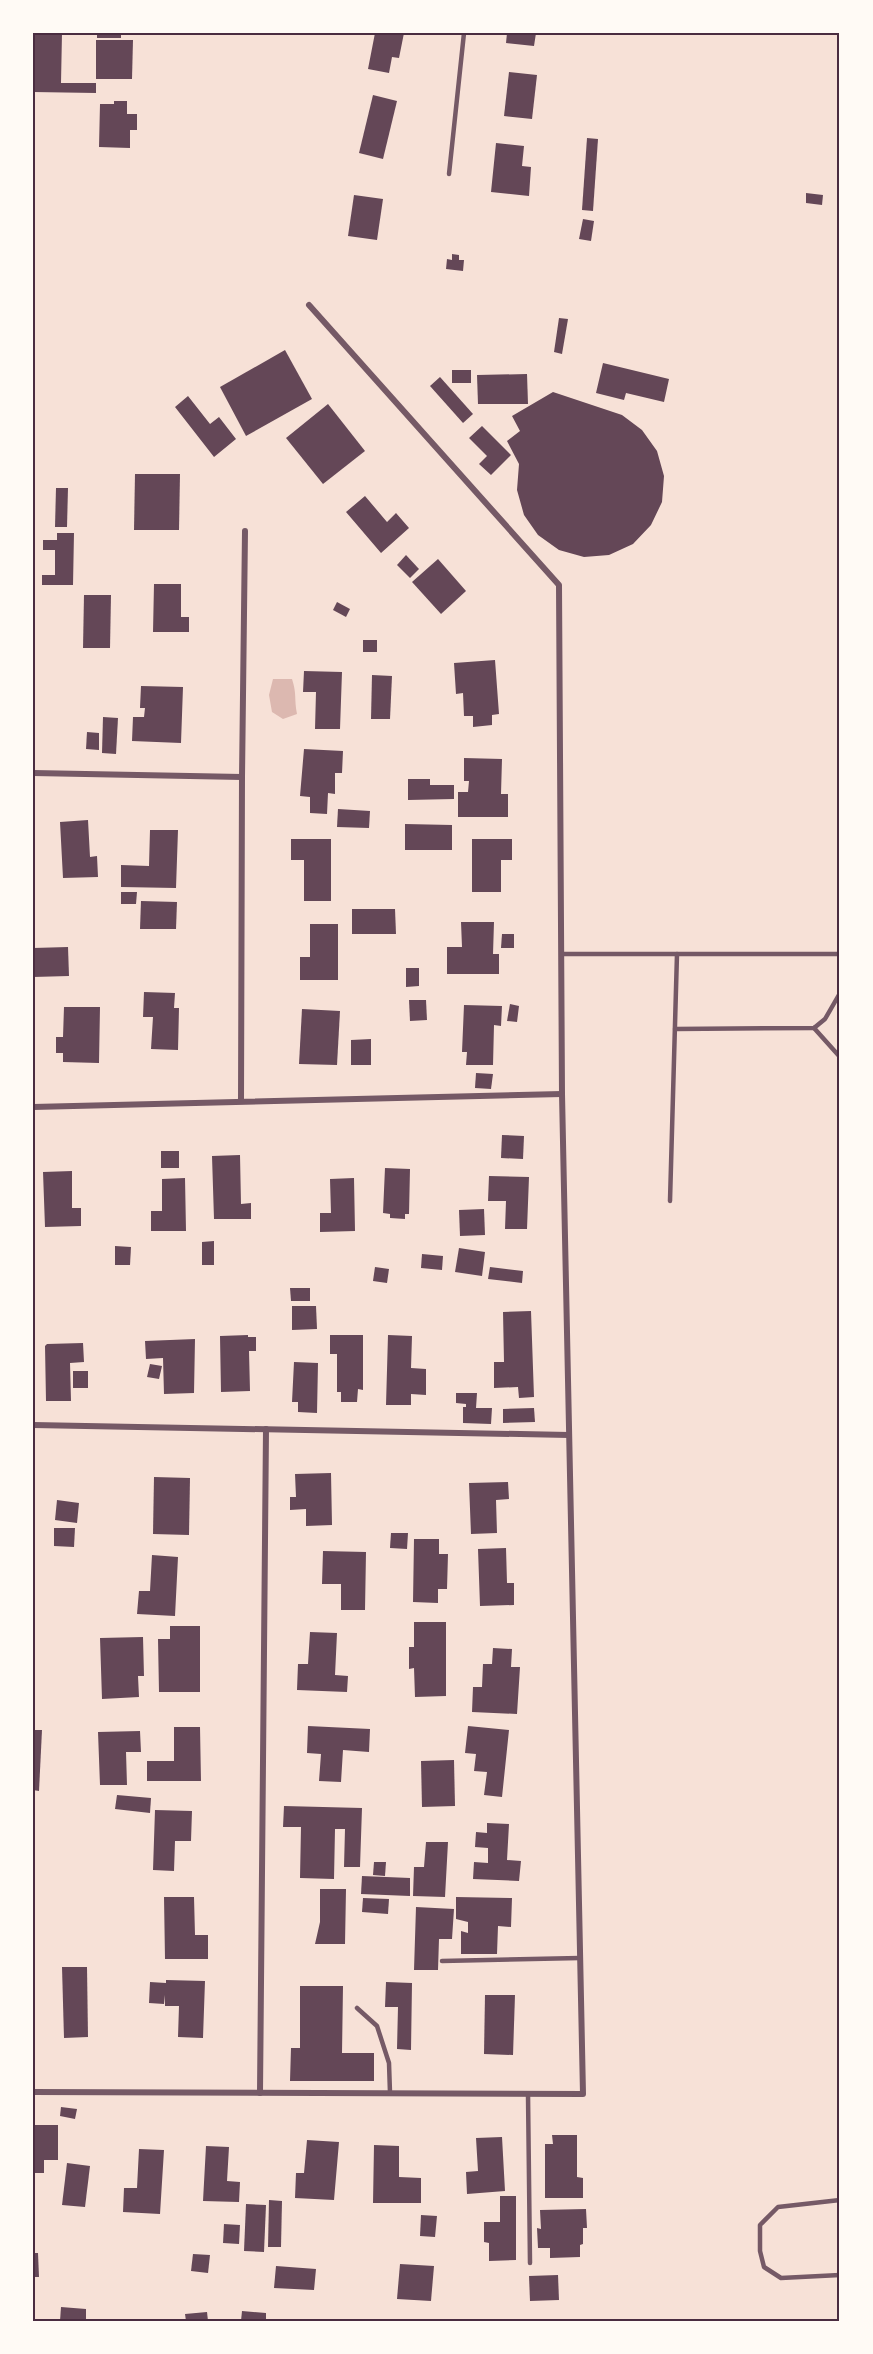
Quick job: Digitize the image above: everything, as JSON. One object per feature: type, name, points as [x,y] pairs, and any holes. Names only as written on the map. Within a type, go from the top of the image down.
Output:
[{"type":"street","points":[[33,2092],[584,2094],[562,1094],[559,585],[309,305]]},
{"type":"street","points":[[242,1101],[245,531]]},
{"type":"street","points":[[33,773],[242,777]]},
{"type":"street","points":[[33,1107],[562,1094]]},
{"type":"street","points":[[33,1425],[569,1435]]},
{"type":"street","points":[[260,2093],[266,1429]]},
{"type":"lane","points":[[449,174],[464,33]]},
{"type":"lane","points":[[562,954],[840,954]]},
{"type":"lane","points":[[670,1201],[677,954]]},
{"type":"lane","points":[[675,1029],[814,1028],[825,1019],[840,993]]},
{"type":"lane","points":[[814,1028],[840,1057]]},
{"type":"lane","points":[[442,1961],[580,1958]]},
{"type":"lane","points":[[357,2008],[377,2026],[388,2063],[390,2094]]},
{"type":"lane","points":[[528,2094],[530,2263]]},
{"type":"lane","points":[[840,2200],[778,2207],[760,2225],[760,2251],[764,2267],[781,2278],[840,2275]]},
{"type":"shaded area","points":[[273,679],[292,679],[297,714],[283,719],[272,712],[269,695]]},
{"type":"building","points":[[33,33],[62,33],[61,83],[96,83],[96,93],[33,92]]},
{"type":"building","points":[[97,33],[121,33],[121,38],[97,38]]},
{"type":"building","points":[[375,33],[404,33],[399,58],[392,57],[389,73],[368,69]]},
{"type":"building","points":[[507,33],[536,33],[534,46],[506,43]]},
{"type":"building","points":[[96,40],[133,40],[132,79],[96,79]]},
{"type":"building","points":[[509,72],[537,75],[532,119],[504,116]]},
{"type":"building","points":[[373,95],[397,101],[383,159],[359,153]]},
{"type":"building","points":[[114,101],[127,101],[127,114],[137,114],[137,130],[130,130],[130,148],[99,147],[100,104],[114,104]]},
{"type":"building","points":[[587,138],[598,139],[593,211],[582,210]]},
{"type":"building","points":[[496,143],[524,146],[522,166],[531,167],[529,196],[491,192]]},
{"type":"building","points":[[806,193],[823,195],[822,205],[806,203]]},
{"type":"building","points":[[354,195],[383,199],[377,240],[348,236]]},
{"type":"building","points":[[583,219],[594,221],[591,241],[579,239]]},
{"type":"building","points":[[452,254],[459,255],[459,260],[464,260],[463,271],[446,269],[447,259],[452,260]]},
{"type":"building","points":[[559,318],[568,319],[562,354],[554,352]]},
{"type":"building","points":[[285,350],[312,399],[246,436],[220,387]]},
{"type":"building","points":[[603,363],[669,379],[664,402],[626,393],[624,400],[596,393]]},
{"type":"building","points":[[452,370],[471,370],[471,383],[452,383]]},
{"type":"building","points":[[527,374],[528,404],[478,404],[477,375]]},
{"type":"building","points":[[440,377],[473,414],[463,423],[430,386]]},
{"type":"building","points":[[553,392],[622,415],[642,430],[657,451],[664,476],[662,502],[651,525],[633,544],[609,555],[584,557],[559,550],[538,535],[524,515],[517,490],[519,464],[507,441],[520,431],[512,416]]},
{"type":"building","points":[[188,396],[210,424],[219,417],[236,439],[214,457],[175,407]]},
{"type":"building","points":[[328,404],[365,451],[323,484],[286,438]]},
{"type":"building","points":[[482,426],[511,455],[491,475],[479,464],[487,456],[469,438]]},
{"type":"building","points":[[135,474],[180,474],[179,530],[134,530]]},
{"type":"building","points":[[56,488],[68,488],[67,527],[55,527]]},
{"type":"building","points":[[365,496],[387,522],[396,513],[409,528],[381,553],[346,512]]},
{"type":"building","points":[[57,533],[74,533],[73,585],[42,585],[42,575],[55,575],[55,550],[43,550],[43,540],[57,540]]},
{"type":"building","points":[[406,555],[419,569],[410,578],[397,565]]},
{"type":"building","points":[[438,559],[466,591],[441,614],[412,582]]},
{"type":"building","points":[[154,584],[181,584],[181,617],[189,617],[189,632],[153,632]]},
{"type":"building","points":[[84,595],[111,595],[110,648],[83,648]]},
{"type":"building","points":[[337,602],[350,609],[346,617],[333,610]]},
{"type":"building","points":[[363,640],[377,640],[377,652],[363,652]]},
{"type":"building","points":[[495,660],[499,714],[492,715],[492,725],[473,727],[473,716],[464,716],[463,693],[456,694],[454,663]]},
{"type":"building","points":[[304,671],[342,672],[340,729],[315,729],[316,692],[303,692]]},
{"type":"building","points":[[372,675],[392,676],[390,719],[371,719]]},
{"type":"building","points":[[141,686],[183,687],[181,743],[132,741],[133,717],[144,717],[145,708],[140,708]]},
{"type":"building","points":[[103,717],[118,718],[116,754],[102,753]]},
{"type":"building","points":[[87,732],[99,733],[99,750],[86,749]]},
{"type":"building","points":[[304,749],[343,751],[342,773],[335,773],[335,794],[328,793],[327,814],[310,813],[310,797],[300,796]]},
{"type":"building","points":[[464,758],[502,759],[501,794],[508,794],[508,817],[458,817],[458,792],[468,792],[469,781],[464,781]]},
{"type":"building","points":[[408,779],[430,779],[430,785],[454,785],[454,799],[408,800]]},
{"type":"building","points":[[338,809],[370,811],[369,828],[337,827]]},
{"type":"building","points":[[88,820],[90,857],[97,856],[98,877],[63,878],[60,822]]},
{"type":"building","points":[[405,824],[452,825],[452,850],[405,850]]},
{"type":"building","points":[[150,830],[178,830],[176,888],[121,887],[121,865],[149,866]]},
{"type":"building","points":[[291,839],[331,839],[331,901],[304,901],[304,860],[291,860]]},
{"type":"building","points":[[472,839],[512,839],[512,860],[501,860],[501,892],[472,892]]},
{"type":"building","points":[[121,892],[137,892],[136,904],[121,904]]},
{"type":"building","points":[[141,901],[177,902],[176,929],[140,929]]},
{"type":"building","points":[[352,909],[395,909],[396,934],[352,934]]},
{"type":"building","points":[[461,922],[494,922],[493,954],[499,954],[499,974],[447,974],[447,947],[462,947]]},
{"type":"building","points":[[310,924],[338,924],[338,980],[300,980],[300,957],[310,957]]},
{"type":"building","points":[[502,934],[514,934],[514,948],[501,948]]},
{"type":"building","points":[[68,947],[69,976],[33,977],[33,948]]},
{"type":"building","points":[[406,968],[419,968],[419,986],[406,987]]},
{"type":"building","points":[[144,992],[175,993],[174,1008],[179,1008],[178,1050],[151,1049],[153,1017],[143,1017]]},
{"type":"building","points":[[409,1000],[426,1000],[427,1020],[410,1021]]},
{"type":"building","points":[[510,1004],[519,1006],[517,1022],[507,1021]]},
{"type":"building","points":[[464,1005],[502,1006],[501,1026],[494,1025],[493,1065],[466,1065],[467,1052],[462,1052]]},
{"type":"building","points":[[64,1007],[100,1007],[99,1063],[63,1062],[63,1053],[56,1053],[56,1037],[63,1037]]},
{"type":"building","points":[[302,1009],[340,1011],[337,1065],[299,1064]]},
{"type":"building","points":[[371,1039],[371,1065],[351,1065],[351,1040]]},
{"type":"building","points":[[476,1073],[493,1074],[491,1089],[475,1088]]},
{"type":"building","points":[[502,1135],[524,1136],[523,1159],[501,1158]]},
{"type":"building","points":[[161,1151],[179,1151],[179,1168],[161,1168]]},
{"type":"building","points":[[240,1155],[241,1204],[251,1203],[251,1219],[214,1219],[212,1156]]},
{"type":"building","points":[[385,1168],[410,1169],[409,1214],[405,1214],[405,1219],[390,1218],[390,1214],[383,1213]]},
{"type":"building","points":[[72,1171],[72,1208],[81,1208],[81,1226],[45,1227],[43,1172]]},
{"type":"building","points":[[489,1176],[529,1177],[527,1229],[505,1229],[506,1201],[488,1201]]},
{"type":"building","points":[[185,1178],[186,1231],[151,1231],[151,1211],[162,1211],[162,1179]]},
{"type":"building","points":[[354,1178],[355,1231],[320,1232],[320,1213],[331,1213],[330,1179]]},
{"type":"building","points":[[484,1209],[485,1235],[460,1236],[459,1210]]},
{"type":"building","points":[[214,1241],[214,1265],[202,1265],[202,1242]]},
{"type":"building","points":[[115,1246],[131,1247],[130,1265],[115,1265]]},
{"type":"building","points":[[459,1248],[485,1252],[482,1276],[455,1272]]},
{"type":"building","points":[[422,1254],[443,1256],[442,1270],[421,1268]]},
{"type":"building","points":[[375,1267],[389,1269],[387,1283],[373,1281]]},
{"type":"building","points":[[490,1267],[523,1271],[522,1283],[488,1279]]},
{"type":"building","points":[[290,1288],[310,1288],[310,1301],[291,1301]]},
{"type":"building","points":[[292,1306],[316,1306],[317,1329],[292,1330]]},
{"type":"building","points":[[531,1311],[534,1397],[519,1398],[518,1387],[494,1388],[494,1362],[504,1362],[503,1312]]},
{"type":"building","points":[[248,1335],[248,1337],[256,1337],[256,1351],[249,1351],[250,1391],[221,1392],[220,1336]]},
{"type":"building","points":[[330,1335],[363,1335],[363,1390],[358,1389],[357,1402],[341,1402],[341,1392],[337,1392],[337,1354],[330,1354]]},
{"type":"building","points":[[388,1335],[412,1336],[411,1368],[426,1369],[426,1395],[411,1394],[411,1405],[386,1405]]},
{"type":"building","points":[[195,1339],[194,1393],[164,1394],[163,1358],[146,1359],[145,1341]]},
{"type":"building","points":[[83,1343],[84,1362],[70,1363],[71,1401],[46,1401],[45,1346],[47,1344]]},
{"type":"building","points":[[294,1362],[318,1363],[317,1413],[298,1412],[298,1402],[292,1402]]},
{"type":"building","points":[[150,1364],[162,1366],[159,1379],[147,1377]]},
{"type":"building","points":[[73,1371],[88,1371],[88,1388],[73,1388]]},
{"type":"building","points":[[456,1393],[477,1393],[476,1408],[492,1408],[491,1424],[463,1423],[463,1407],[466,1407],[466,1404],[456,1403]]},
{"type":"building","points":[[534,1408],[535,1422],[503,1423],[503,1409]]},
{"type":"building","points":[[331,1473],[332,1525],[306,1526],[306,1509],[290,1510],[290,1497],[296,1497],[295,1474]]},
{"type":"building","points":[[154,1477],[190,1478],[189,1535],[153,1534]]},
{"type":"building","points":[[508,1482],[509,1499],[496,1500],[497,1533],[471,1534],[469,1483]]},
{"type":"building","points":[[57,1500],[79,1503],[77,1523],[55,1520]]},
{"type":"building","points":[[54,1528],[75,1528],[74,1547],[54,1546]]},
{"type":"building","points":[[391,1533],[408,1533],[407,1549],[390,1548]]},
{"type":"building","points":[[414,1539],[439,1539],[439,1554],[448,1554],[447,1589],[438,1589],[438,1603],[413,1602]]},
{"type":"building","points":[[506,1548],[507,1583],[514,1583],[514,1605],[480,1606],[478,1549]]},
{"type":"building","points":[[323,1551],[366,1552],[365,1610],[341,1610],[341,1584],[322,1584]]},
{"type":"building","points":[[152,1555],[178,1557],[175,1616],[137,1614],[139,1591],[150,1591]]},
{"type":"building","points":[[414,1622],[446,1622],[446,1696],[415,1697],[414,1668],[409,1669],[409,1647],[414,1647]]},
{"type":"building","points":[[170,1626],[200,1626],[200,1692],[159,1692],[158,1639],[170,1639]]},
{"type":"building","points":[[310,1632],[337,1633],[335,1675],[348,1676],[347,1692],[297,1690],[298,1664],[308,1664]]},
{"type":"building","points":[[143,1637],[144,1676],[138,1676],[139,1697],[102,1699],[100,1638]]},
{"type":"building","points":[[493,1648],[512,1649],[511,1667],[520,1667],[517,1714],[472,1712],[473,1687],[482,1687],[483,1664],[492,1664]]},
{"type":"building","points":[[308,1726],[370,1729],[369,1752],[343,1750],[341,1782],[319,1781],[321,1754],[307,1753]]},
{"type":"building","points":[[468,1726],[509,1730],[502,1797],[484,1795],[487,1772],[474,1771],[476,1754],[465,1753]]},
{"type":"building","points":[[174,1727],[200,1727],[201,1781],[147,1781],[147,1761],[174,1761]]},
{"type":"building","points":[[33,1730],[42,1730],[39,1791],[33,1790]]},
{"type":"building","points":[[140,1731],[141,1752],[126,1752],[127,1785],[100,1785],[98,1732]]},
{"type":"building","points":[[454,1760],[455,1806],[422,1807],[421,1761]]},
{"type":"building","points":[[117,1795],[151,1798],[150,1813],[115,1809]]},
{"type":"building","points":[[284,1806],[362,1808],[360,1867],[344,1867],[345,1829],[335,1829],[334,1879],[300,1878],[301,1827],[283,1827]]},
{"type":"building","points":[[155,1810],[192,1811],[191,1841],[175,1841],[174,1871],[153,1870]]},
{"type":"building","points":[[487,1823],[509,1824],[507,1860],[521,1861],[519,1881],[473,1879],[474,1862],[488,1863],[488,1848],[475,1847],[476,1832],[487,1833]]},
{"type":"building","points":[[426,1842],[448,1842],[445,1897],[413,1896],[414,1867],[424,1867]]},
{"type":"building","points":[[374,1862],[386,1862],[385,1876],[373,1875]]},
{"type":"building","points":[[362,1876],[410,1878],[410,1896],[361,1894]]},
{"type":"building","points":[[320,1889],[346,1889],[345,1944],[315,1944],[320,1922]]},
{"type":"building","points":[[164,1897],[194,1897],[195,1935],[208,1935],[208,1959],[165,1959]]},
{"type":"building","points":[[456,1897],[512,1898],[511,1927],[498,1926],[497,1954],[461,1954],[461,1931],[468,1933],[468,1922],[456,1919]]},
{"type":"building","points":[[363,1898],[389,1899],[388,1914],[362,1912]]},
{"type":"building","points":[[416,1907],[454,1909],[452,1939],[439,1939],[438,1970],[414,1970]]},
{"type":"building","points":[[62,1967],[87,1967],[88,2037],[64,2038]]},
{"type":"building","points":[[166,1980],[205,1981],[203,2038],[178,2037],[179,2006],[165,2006],[165,1995],[164,2004],[149,2003],[150,1982],[166,1983]]},
{"type":"building","points":[[386,1982],[412,1983],[411,2050],[397,2049],[398,2007],[385,2007]]},
{"type":"building","points":[[300,1986],[343,1986],[342,2053],[374,2053],[374,2081],[290,2081],[291,2048],[300,2048]]},
{"type":"building","points":[[485,1995],[515,1995],[513,2055],[484,2054]]},
{"type":"building","points":[[61,2107],[77,2109],[75,2119],[60,2116]]},
{"type":"building","points":[[33,2125],[58,2125],[58,2160],[44,2160],[44,2173],[33,2173]]},
{"type":"building","points":[[552,2135],[577,2135],[577,2177],[583,2178],[583,2198],[545,2198],[545,2144],[553,2144]]},
{"type":"building","points":[[502,2137],[505,2191],[467,2194],[466,2172],[478,2171],[476,2138]]},
{"type":"building","points":[[307,2140],[339,2142],[334,2200],[295,2198],[296,2173],[304,2173]]},
{"type":"building","points":[[374,2145],[399,2146],[399,2177],[421,2178],[421,2203],[373,2203]]},
{"type":"building","points":[[206,2146],[229,2147],[227,2181],[240,2182],[239,2202],[203,2201]]},
{"type":"building","points":[[139,2149],[164,2150],[160,2214],[123,2212],[124,2188],[137,2188]]},
{"type":"building","points":[[67,2163],[90,2166],[85,2207],[62,2205]]},
{"type":"building","points":[[500,2196],[516,2196],[516,2260],[489,2261],[489,2243],[484,2242],[484,2222],[500,2222]]},
{"type":"building","points":[[269,2200],[282,2201],[281,2247],[268,2247]]},
{"type":"building","points":[[246,2204],[266,2205],[264,2252],[244,2251]]},
{"type":"building","points":[[586,2209],[587,2228],[583,2228],[580,2257],[550,2258],[550,2248],[538,2248],[537,2228],[541,2229],[540,2210]]},
{"type":"building","points":[[421,2215],[437,2216],[435,2237],[420,2236]]},
{"type":"building","points":[[224,2224],[240,2225],[239,2244],[223,2243]]},
{"type":"building","points":[[33,2253],[38,2253],[39,2277],[33,2277]]},
{"type":"building","points":[[193,2254],[210,2255],[208,2273],[191,2271]]},
{"type":"building","points":[[400,2264],[434,2266],[431,2301],[397,2299]]},
{"type":"building","points":[[276,2266],[316,2269],[314,2290],[274,2288]]},
{"type":"building","points":[[558,2275],[559,2300],[530,2301],[529,2276]]},
{"type":"building","points":[[61,2307],[86,2309],[86,2321],[60,2321]]},
{"type":"building","points":[[242,2311],[266,2313],[266,2321],[241,2321]]},
{"type":"building","points":[[207,2312],[208,2321],[186,2321],[185,2314]]}]
